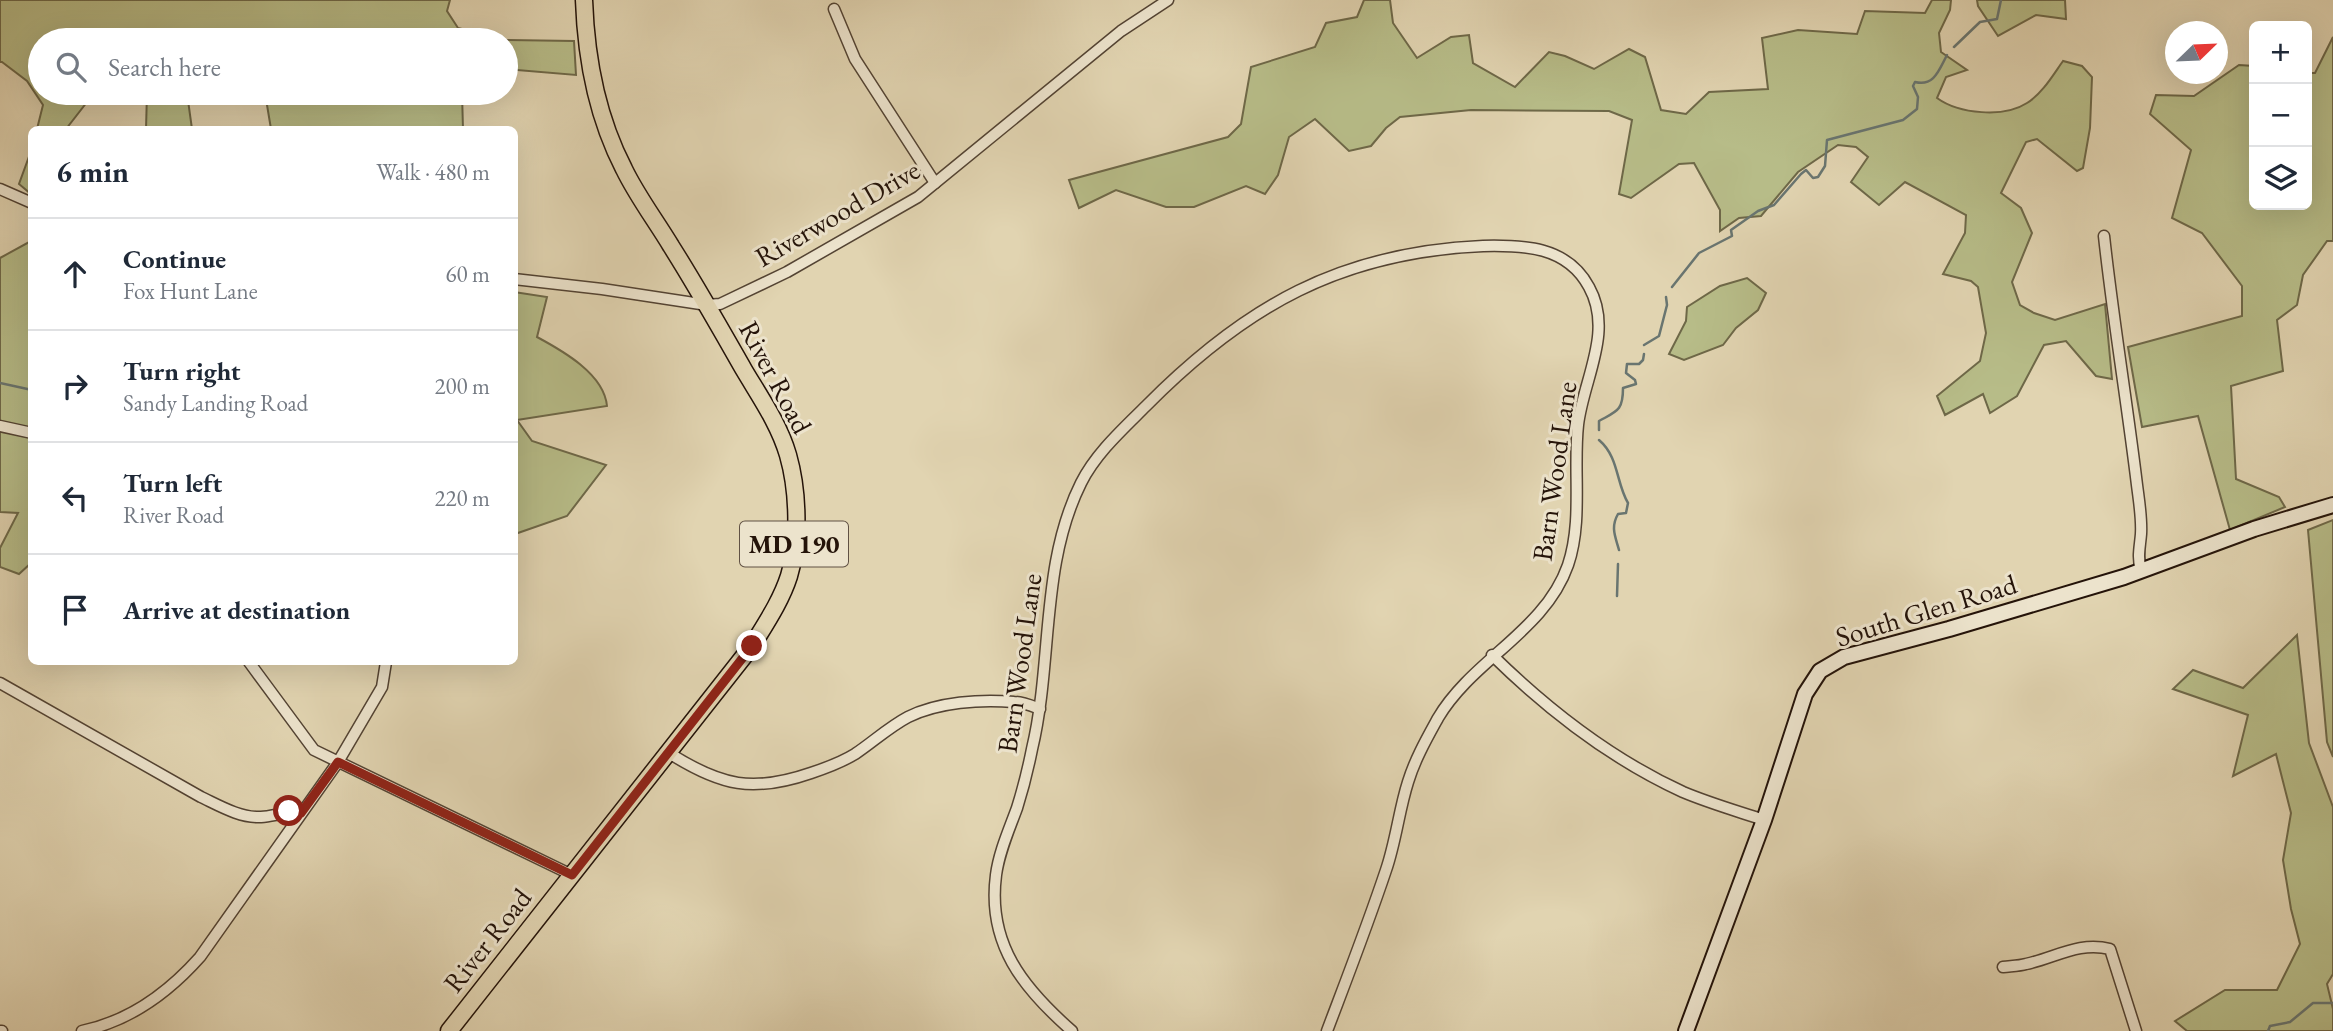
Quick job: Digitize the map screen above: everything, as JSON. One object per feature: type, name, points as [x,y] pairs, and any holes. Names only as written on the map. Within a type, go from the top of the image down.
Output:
[{"type":"main road","name":"River Road","points":[[454,1030],[752,646],[779,602],[790,574],[796,523],[795,491],[788,456],[777,425],[624,170],[606,128],[592,75],[585,34],[584,0]]},
{"type":"main road","name":"South Glen Road","points":[[1686,1031],[1764,820],[1805,694],[1816,676],[1831,663],[2141,570],[2255,529],[2333,505]]},
{"type":"street","name":"Riverwood Drive","points":[[518,279],[707,305],[720,304],[787,272],[918,197],[1121,31],[1168,0]]},
{"type":"street","points":[[834,9],[855,59],[934,183]]},
{"type":"street","points":[[0,189],[28,201]]},
{"type":"street","points":[[2104,236],[2114,329],[2136,474],[2141,532],[2138,559],[2141,570]]},
{"type":"street","name":"Barn Wood Lane","points":[[1072,1031],[1045,1008],[1017,974],[1002,942],[995,905],[996,873],[1024,781],[1040,709],[1050,598],[1062,527],[1083,478],[1113,440],[1160,391],[1214,342],[1289,294],[1323,278],[1380,260],[1438,248],[1517,245],[1545,250],[1569,262],[1581,275],[1590,288],[1598,321],[1597,340],[1578,420],[1574,532],[1569,563],[1545,608],[1466,681],[1442,711],[1424,744],[1409,780],[1388,865],[1327,1031]]},
{"type":"street","points":[[0,426],[28,432]]},
{"type":"street","points":[[1492,655],[1523,685],[1580,732],[1627,763],[1685,792],[1764,820]]},
{"type":"street","points":[[251,665],[314,750],[572,875]]},
{"type":"street","points":[[82,1031],[98,1028],[140,1009],[180,979],[200,957],[338,762],[382,687],[386,665]]},
{"type":"street","points":[[0,683],[230,811],[261,817],[289,811],[301,813]]},
{"type":"street","points":[[669,753],[717,778],[757,786],[785,782],[822,769],[853,755],[911,716],[944,706],[976,702],[1016,702],[1040,709]]},
{"type":"street","points":[[2004,967],[2026,965],[2079,947],[2110,949],[2136,1031]]},
{"type":"green space","points":[[0,0],[450,0],[447,11],[458,28],[28,28],[28,82],[0,62]]},
{"type":"green space","points":[[1364,0],[1390,0],[1393,23],[1417,58],[1451,37],[1469,35],[1473,63],[1515,87],[1549,52],[1594,69],[1629,49],[1645,57],[1661,110],[1686,114],[1709,92],[1768,89],[1762,38],[1798,30],[1857,34],[1865,11],[1925,13],[1932,0],[1951,0],[1950,10],[1939,33],[1941,52],[1967,70],[1946,77],[1937,98],[1957,108],[1994,112],[2017,108],[2038,95],[2063,61],[2082,66],[2092,77],[2090,128],[2083,168],[2077,171],[2037,139],[2026,142],[2001,193],[2021,208],[2032,233],[2012,282],[2020,305],[2055,320],[2105,304],[2112,379],[2096,376],[2066,341],[2044,345],[2017,396],[1990,413],[1983,394],[1945,415],[1937,396],[1980,361],[1986,333],[1978,287],[1971,281],[1943,274],[1965,233],[1966,215],[1905,182],[1879,205],[1851,182],[1868,157],[1856,147],[1838,145],[1798,172],[1761,216],[1739,218],[1720,231],[1720,210],[1694,163],[1679,164],[1631,198],[1619,194],[1632,120],[1609,111],[1471,110],[1400,117],[1386,128],[1371,146],[1349,151],[1315,119],[1289,137],[1278,175],[1265,194],[1246,186],[1194,207],[1166,207],[1116,190],[1079,208],[1069,180],[1228,137],[1241,124],[1251,67],[1315,47],[1326,23],[1357,17]]},
{"type":"green space","points":[[1977,0],[2065,0],[2066,19],[2036,15],[1998,36],[1978,6]]},
{"type":"green space","points":[[2333,37],[2333,241],[2327,241],[2303,275],[2297,305],[2277,320],[2283,371],[2231,386],[2236,479],[2279,497],[2285,507],[2230,530],[2198,416],[2142,427],[2128,347],[2242,316],[2242,286],[2202,233],[2172,218],[2191,150],[2150,114],[2156,95],[2194,96],[2211,84],[2228,84],[2228,73],[2239,65],[2249,66],[2249,210],[2312,210],[2312,73],[2315,73]]},
{"type":"green space","points":[[518,40],[574,41],[576,75],[518,70]]},
{"type":"green space","points":[[43,105],[85,105],[68,126],[38,126]]},
{"type":"green space","points":[[147,105],[189,105],[192,126],[146,126]]},
{"type":"green space","points":[[267,105],[462,105],[463,126],[270,126]]},
{"type":"green space","points":[[28,159],[28,192],[19,184]]},
{"type":"green space","points":[[28,243],[28,566],[19,574],[0,567],[0,548],[18,513],[0,512],[0,258]]},
{"type":"green space","points":[[1747,278],[1766,293],[1758,310],[1736,328],[1723,345],[1684,360],[1669,354],[1686,321],[1687,307],[1720,286]]},
{"type":"green space","points":[[518,293],[547,297],[537,337],[581,365],[598,384],[607,406],[518,420]]},
{"type":"green space","points":[[518,421],[532,441],[606,465],[567,516],[518,533]]},
{"type":"green space","points":[[2333,520],[2333,757],[2327,742],[2308,530]]},
{"type":"green space","points":[[2297,635],[2309,743],[2333,807],[2333,974],[2327,984],[2333,1009],[2333,1031],[2187,1031],[2175,1021],[2225,990],[2277,990],[2300,944],[2283,860],[2291,813],[2276,754],[2233,776],[2248,715],[2173,689],[2193,670],[2243,688]]},
{"type":"waterway","points":[[1954,47],[1980,22],[1997,19],[2001,0]]},
{"type":"waterway","points":[[1672,287],[1699,253],[1732,236],[1731,230],[1758,211],[1774,205],[1806,170],[1813,178],[1818,177],[1825,166],[1827,140],[1903,120],[1917,109],[1918,97],[1913,86],[1915,82],[1931,80],[1947,55]]},
{"type":"waterway","points":[[1644,345],[1659,336],[1667,305],[1666,297]]},
{"type":"waterway","points":[[1599,430],[1599,421],[1620,406],[1623,388],[1636,384],[1626,373],[1627,364],[1639,364],[1644,354]]},
{"type":"waterway","points":[[0,383],[28,389]]},
{"type":"waterway","points":[[1599,440],[1614,462],[1628,503],[1626,513],[1618,514],[1614,524],[1619,550]]},
{"type":"waterway","points":[[1617,596],[1618,564]]},
{"type":"waterway","points":[[2268,1031],[2270,1026],[2290,1022],[2313,1003],[2333,1003]]},
{"type":"route","points":[[289,811],[301,813],[338,762],[572,875],[752,646]]}]
